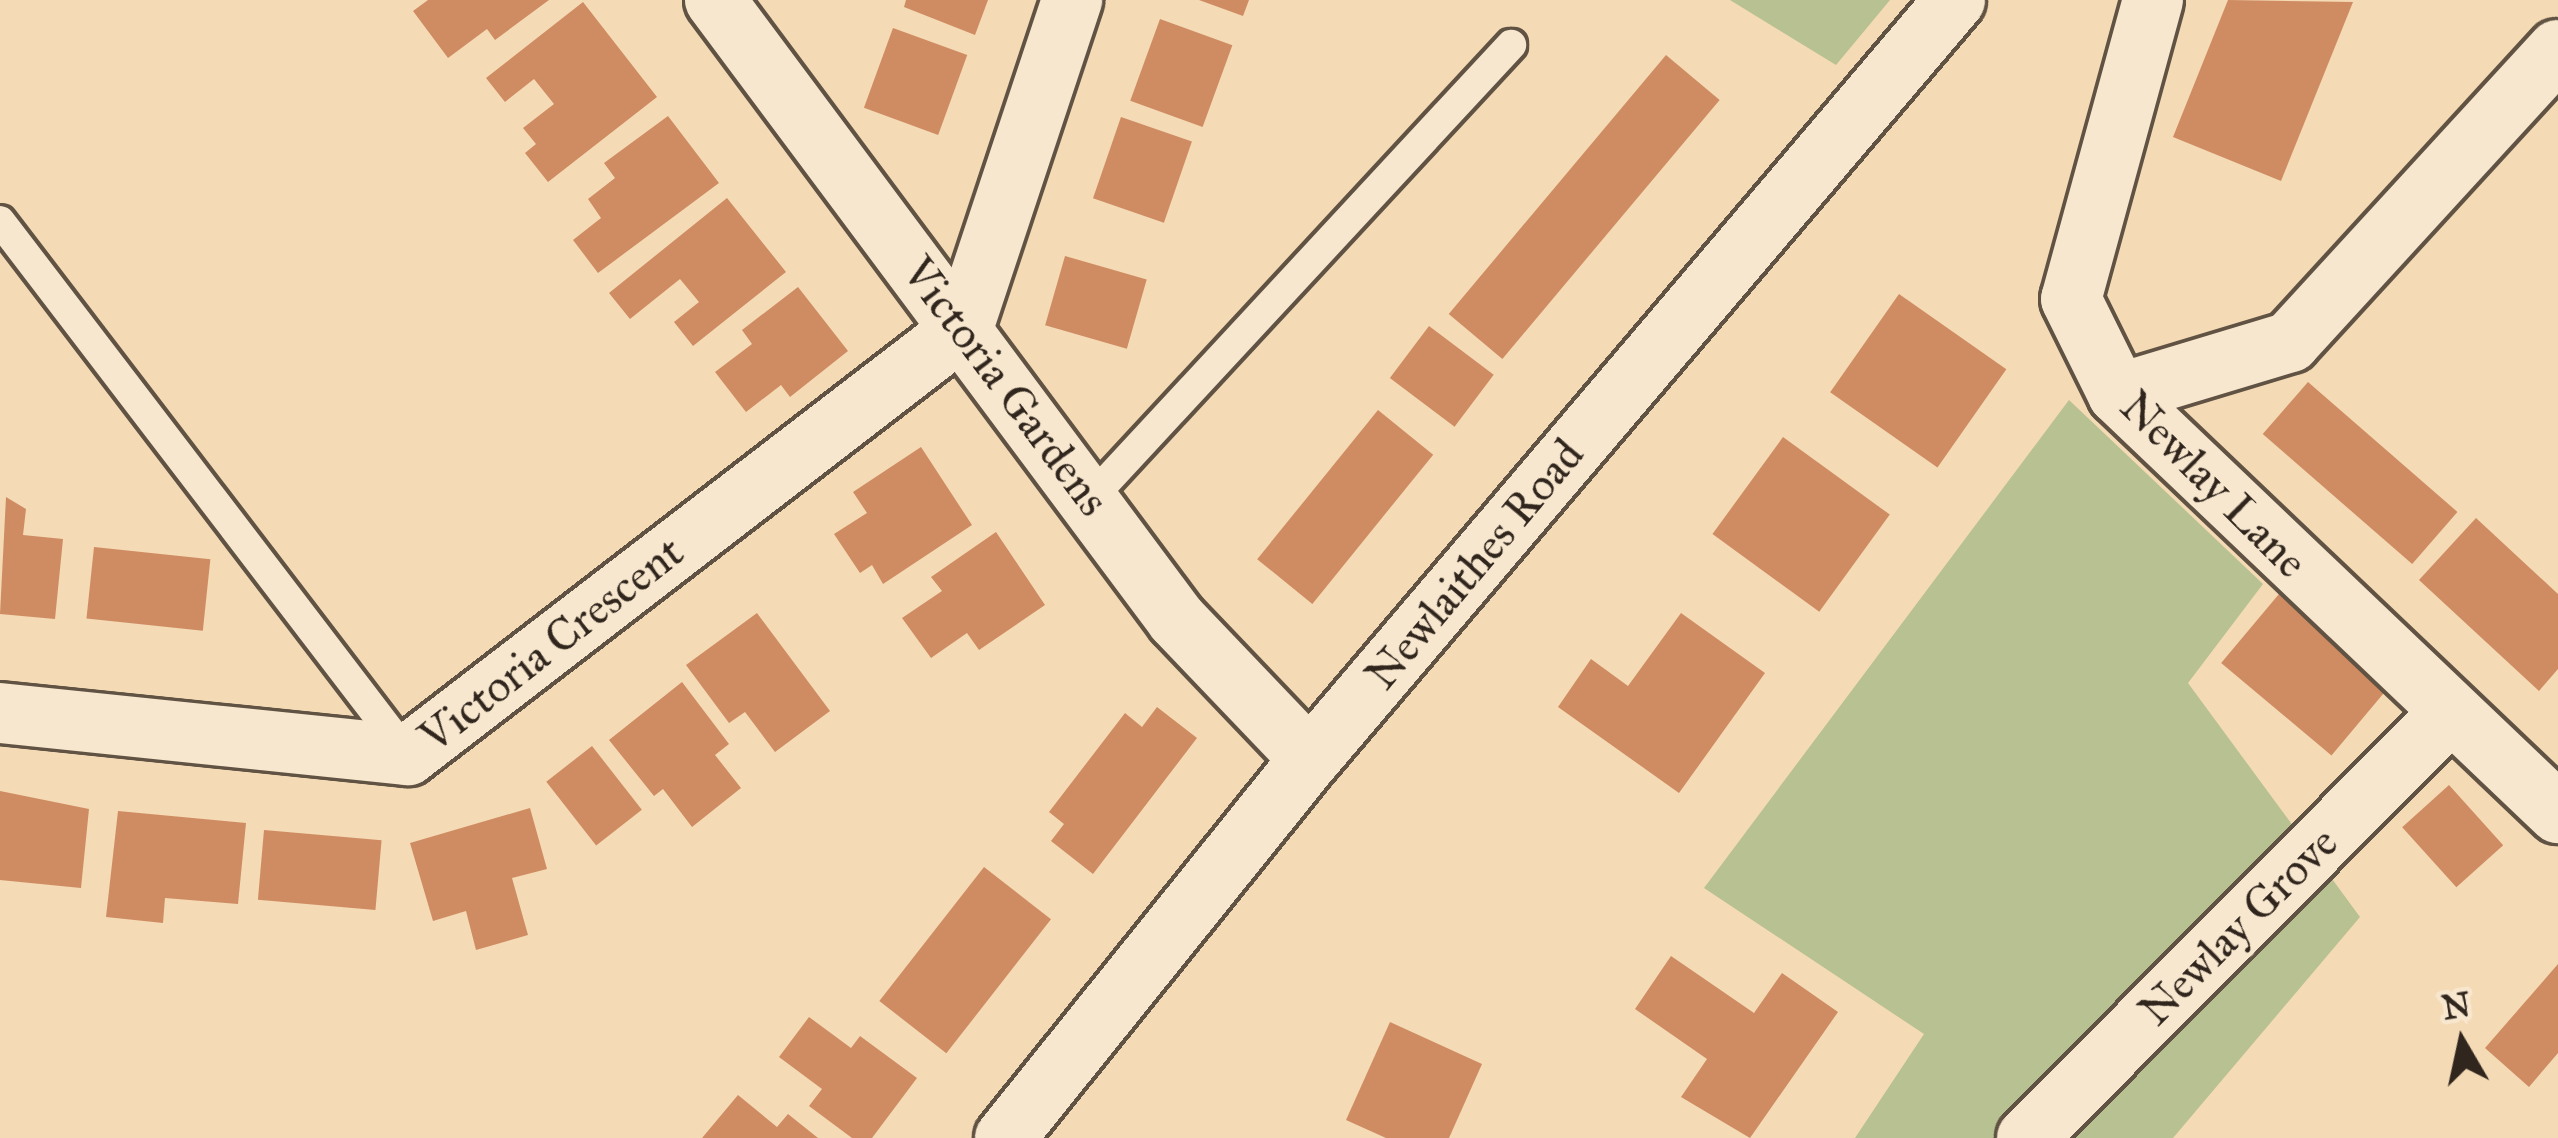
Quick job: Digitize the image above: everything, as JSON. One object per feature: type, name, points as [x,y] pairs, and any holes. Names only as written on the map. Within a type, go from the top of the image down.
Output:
[{"type":"street","name":"Victoria Gardens","points":[[715,0],[1091,498],[1177,620],[1310,759]]},
{"type":"street","points":[[963,328],[1072,0]]},
{"type":"street","name":"Newlaithes Road","points":[[1005,1138],[1310,759],[1955,0]]},
{"type":"street","name":"Newlay Lane","points":[[2152,0],[2071,299],[2118,394],[2558,813]]},
{"type":"street","points":[[2118,394],[2290,342],[2558,50]]},
{"type":"street","name":"Victoria Crescent","points":[[0,713],[408,755],[963,328]]},
{"type":"street","name":"Newlay Grove","points":[[2027,1138],[2449,713]]},
{"type":"lane","points":[[1091,498],[1511,45]]},
{"type":"lane","points":[[0,221],[408,755]]},
{"type":"green space","points":[[1730,0],[1890,0],[1836,65]]},
{"type":"green space","points":[[2069,400],[2263,584],[2188,683],[2360,917],[2173,1138],[1855,1138],[1924,1034],[1704,888]]},
{"type":"building","points":[[428,0],[549,0],[495,40],[487,29],[448,58],[413,11]]},
{"type":"building","points":[[906,0],[988,0],[975,35],[904,7]]},
{"type":"building","points":[[1199,0],[1249,0],[1243,16]]},
{"type":"building","points":[[2228,0],[2353,2],[2281,181],[2173,137]]},
{"type":"building","points":[[583,2],[657,97],[548,182],[525,153],[536,144],[523,128],[554,104],[534,79],[505,102],[486,78]]},
{"type":"building","points":[[1160,19],[1232,45],[1203,127],[1130,101]]},
{"type":"building","points":[[893,28],[967,55],[938,135],[864,108]]},
{"type":"building","points":[[1666,55],[1720,100],[1502,359],[1449,314]]},
{"type":"building","points":[[668,116],[719,183],[598,273],[573,240],[601,218],[588,199],[615,178],[604,163]]},
{"type":"building","points":[[1121,117],[1192,141],[1164,223],[1093,198]]},
{"type":"building","points":[[727,198],[786,272],[693,346],[674,322],[699,302],[680,279],[630,319],[609,293]]},
{"type":"building","points":[[1065,256],[1147,279],[1127,349],[1045,325]]},
{"type":"building","points":[[798,287],[848,351],[790,397],[781,385],[746,412],[715,372],[752,344],[742,330]]},
{"type":"building","points":[[1899,294],[2006,369],[1937,467],[1830,392]]},
{"type":"building","points":[[1429,326],[1494,375],[1455,427],[1390,378]]},
{"type":"building","points":[[2308,382],[2457,512],[2412,564],[2263,434]]},
{"type":"building","points":[[1378,410],[1433,455],[1312,604],[1257,559]]},
{"type":"building","points":[[1783,437],[1890,515],[1819,612],[1712,534]]},
{"type":"building","points":[[921,447],[972,525],[883,584],[872,565],[860,573],[834,534],[867,513],[853,492]]},
{"type":"building","points":[[6,497],[26,509],[23,535],[63,539],[55,619],[0,614]]},
{"type":"building","points":[[2476,518],[2558,594],[2558,669],[2539,691],[2419,580]]},
{"type":"building","points":[[996,532],[1045,605],[979,650],[967,633],[931,658],[902,618],[942,591],[931,577]]},
{"type":"building","points":[[94,547],[210,559],[203,631],[86,619]]},
{"type":"building","points":[[2279,594],[2389,687],[2331,756],[2221,663]]},
{"type":"building","points":[[757,613],[830,711],[775,752],[745,712],[729,723],[686,665]]},
{"type":"building","points":[[1681,613],[1765,673],[1679,793],[1558,707],[1591,659],[1628,686]]},
{"type":"building","points":[[682,682],[729,744],[715,755],[741,788],[692,827],[663,789],[654,796],[609,740]]},
{"type":"building","points":[[1157,707],[1197,738],[1093,874],[1051,841],[1064,824],[1049,812],[1125,713],[1142,727]]},
{"type":"building","points":[[592,746],[642,810],[596,846],[546,782]]},
{"type":"building","points":[[2449,785],[2503,845],[2456,887],[2402,827]]},
{"type":"building","points":[[0,791],[89,809],[81,888],[0,880]]},
{"type":"building","points":[[530,808],[547,869],[512,878],[528,935],[476,950],[466,911],[433,921],[410,843]]},
{"type":"building","points":[[118,811],[246,823],[238,904],[165,898],[163,923],[106,917]]},
{"type":"building","points":[[264,830],[382,840],[375,910],[258,900]]},
{"type":"building","points":[[984,867],[1051,919],[946,1053],[879,1001]]},
{"type":"building","points":[[1671,956],[1754,1013],[1782,973],[1838,1012],[1750,1138],[1681,1097],[1707,1059],[1635,1009]]},
{"type":"building","points":[[2558,964],[2558,1053],[2529,1087],[2485,1048]]},
{"type":"building","points":[[809,1017],[851,1048],[860,1036],[917,1078],[872,1138],[852,1138],[809,1106],[822,1089],[779,1057]]},
{"type":"building","points":[[1390,1022],[1482,1064],[1449,1138],[1386,1138],[1346,1120]]},
{"type":"building","points":[[738,1095],[777,1127],[788,1114],[818,1138],[702,1138]]}]
